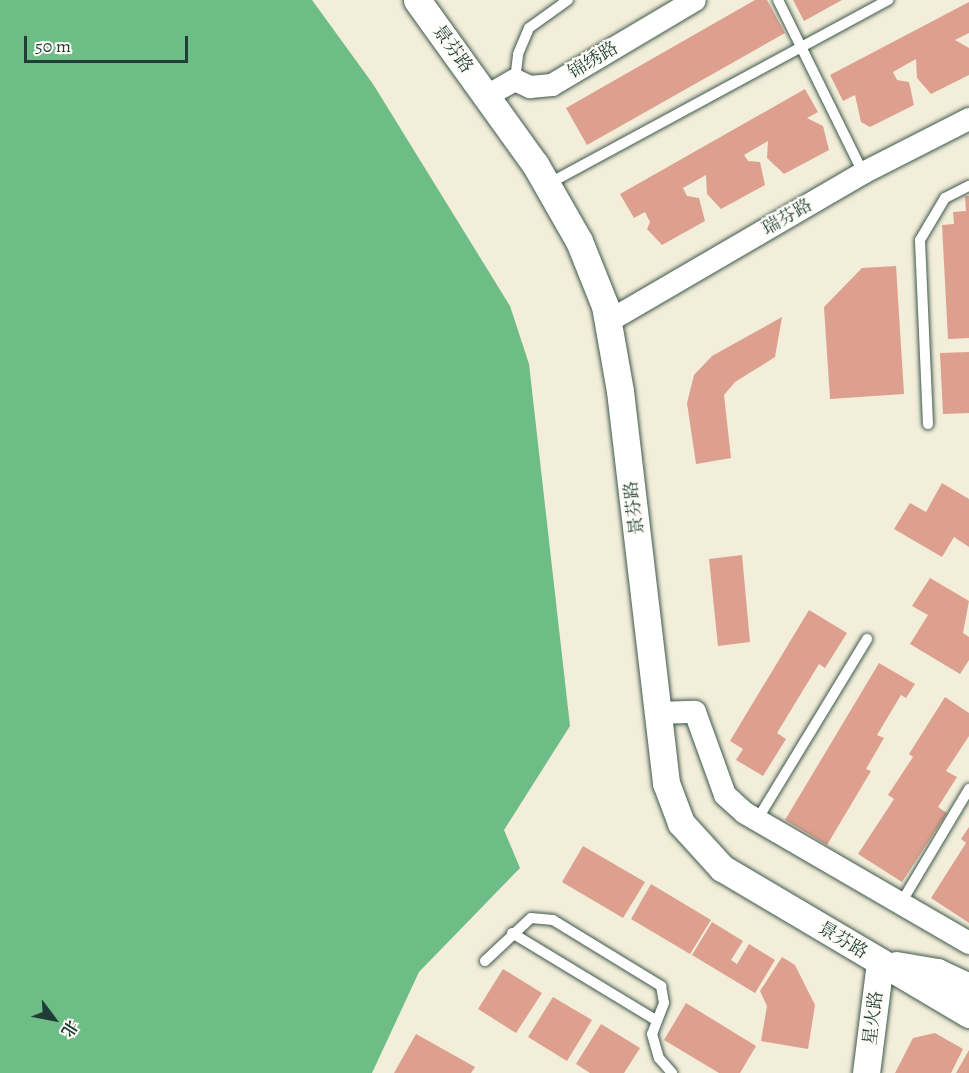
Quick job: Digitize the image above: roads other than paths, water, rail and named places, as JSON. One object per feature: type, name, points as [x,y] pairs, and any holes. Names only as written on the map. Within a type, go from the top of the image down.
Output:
[{"type":"street","name":"景芬路","points":[[417,0],[487,96],[547,185],[579,241],[609,321],[666,783],[694,842],[722,868],[969,1014]]},
{"type":"street","name":"锦绣路","points":[[515,80],[530,87],[552,84],[695,0]]},
{"type":"street","points":[[487,96],[515,80]]},
{"type":"street","name":"瑞芬路","points":[[609,321],[863,173],[969,119]]},
{"type":"street","points":[[658,713],[694,712],[725,795],[756,820],[969,943]]},
{"type":"street","name":"景芬路","points":[[880,962],[937,972],[969,987]]},
{"type":"street","name":"星火路","points":[[866,1073],[880,962]]},
{"type":"lane","points":[[515,80],[518,54],[529,28],[568,0]]},
{"type":"lane","points":[[778,0],[863,173]]},
{"type":"lane","points":[[547,185],[888,0]]},
{"type":"lane","points":[[928,424],[920,240],[945,198],[969,186]]},
{"type":"lane","points":[[756,820],[867,639]]},
{"type":"lane","points":[[901,903],[969,789]]},
{"type":"lane","points":[[485,961],[512,933],[541,916],[656,982],[664,1003],[654,1019],[659,1058],[672,1073]]},
{"type":"lane","points":[[512,933],[654,1019]]}]
